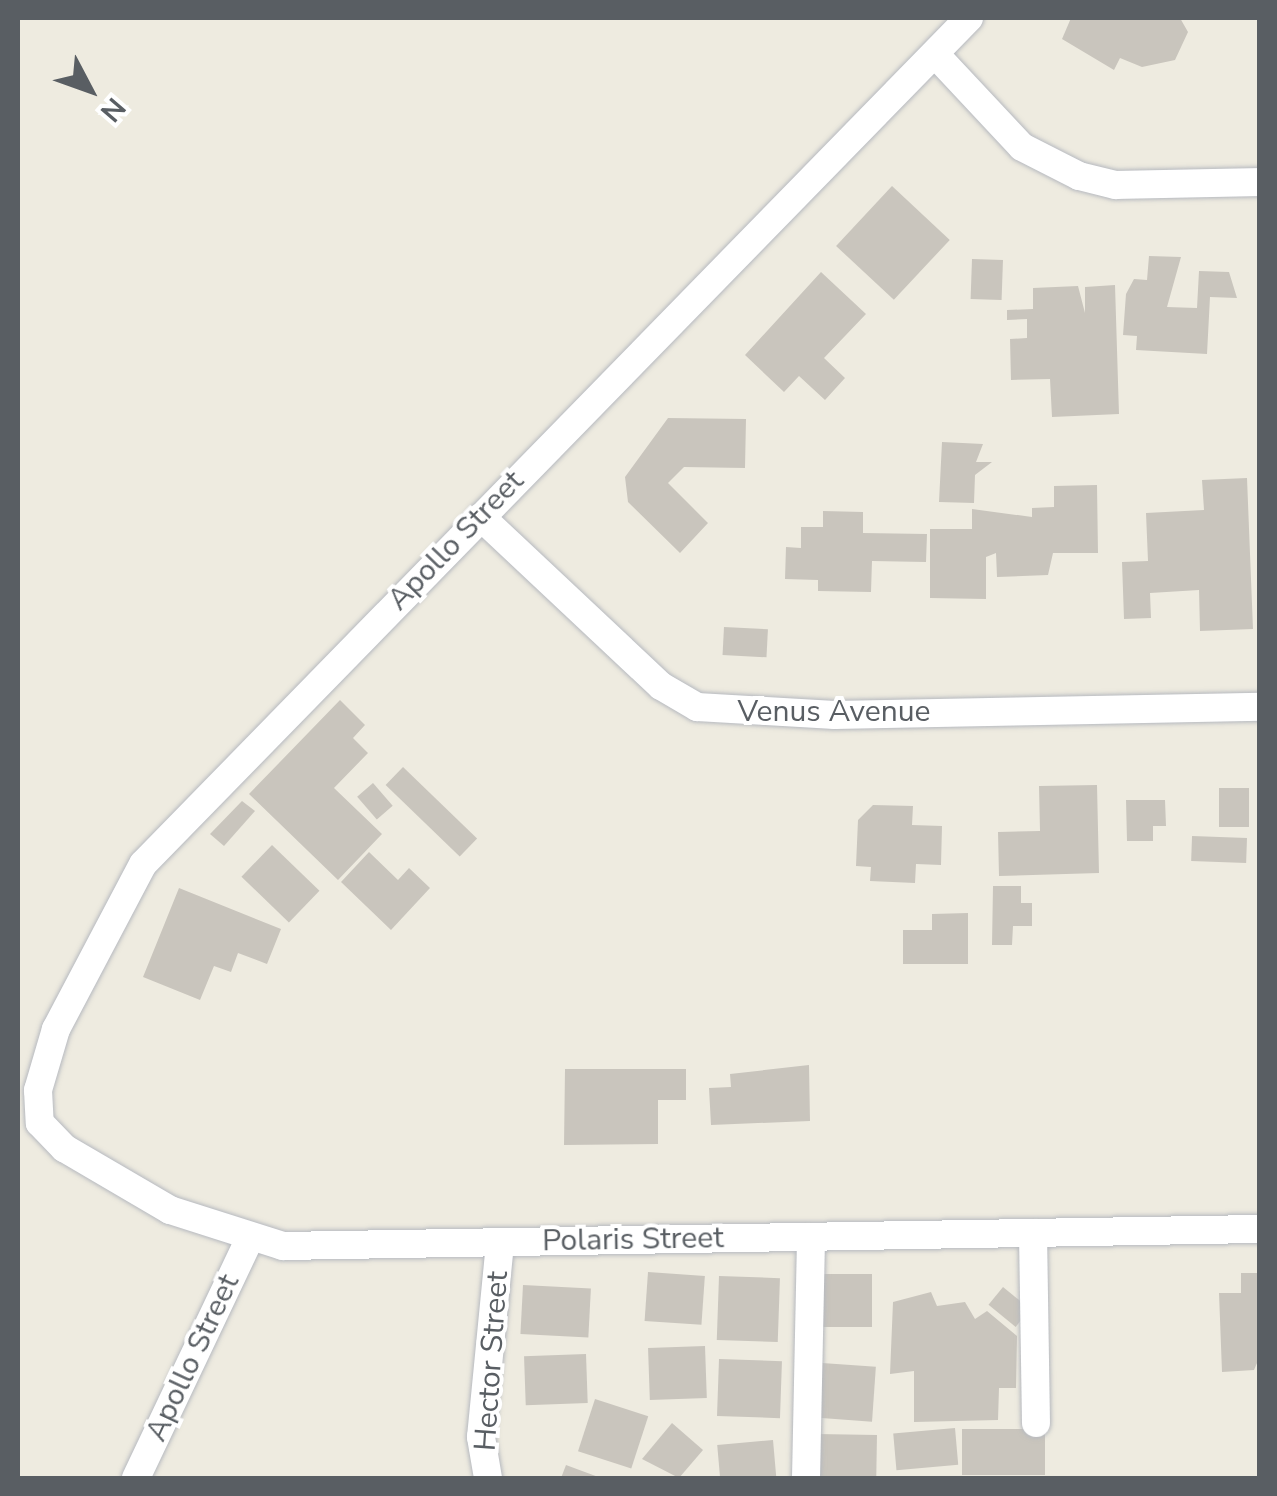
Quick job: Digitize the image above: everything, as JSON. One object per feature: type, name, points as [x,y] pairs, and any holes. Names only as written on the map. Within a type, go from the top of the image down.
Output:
[{"type":"street","name":"Apollo Street","points":[[40,1123],[38,1090],[56,1029],[143,864],[968,18]]},
{"type":"street","points":[[935,54],[1022,147],[1079,176],[1116,185],[1260,182]]},
{"type":"street","name":"Venus Avenue","points":[[481,517],[661,686],[697,707],[836,716],[1260,707]]},
{"type":"street","name":"Polaris Street","points":[[40,1123],[64,1148],[170,1210],[283,1246],[1260,1229]]},
{"type":"street","points":[[1033,1233],[1036,1423]]},
{"type":"street","points":[[806,1478],[811,1237]]},
{"type":"street","name":"Apollo Street","points":[[136,1478],[250,1238]]},
{"type":"street","name":"Hector Street","points":[[488,1478],[481,1438],[500,1243]]},
{"type":"building","points":[[1071,18],[1180,18],[1188,32],[1175,60],[1142,67],[1120,58],[1114,70],[1062,39]]},
{"type":"building","points":[[892,186],[950,240],[894,300],[836,246]]},
{"type":"building","points":[[1149,256],[1181,257],[1167,307],[1197,308],[1199,271],[1229,272],[1237,298],[1210,297],[1207,354],[1136,350],[1137,336],[1123,335],[1126,294],[1134,279],[1147,280]]},
{"type":"building","points":[[972,259],[1003,260],[1002,300],[971,299]]},
{"type":"building","points":[[821,272],[866,314],[824,358],[845,378],[825,400],[799,376],[784,392],[745,355]]},
{"type":"building","points":[[1115,285],[1119,414],[1052,417],[1050,379],[1011,380],[1010,339],[1027,338],[1027,319],[1007,320],[1007,310],[1033,309],[1033,288],[1078,286],[1085,313],[1085,287]]},
{"type":"building","points":[[668,418],[746,419],[745,468],[684,467],[668,483],[708,523],[680,553],[628,502],[625,477]]},
{"type":"building","points":[[942,442],[983,444],[976,462],[992,462],[975,475],[974,503],[939,502]]},
{"type":"building","points":[[1247,478],[1253,629],[1200,631],[1199,590],[1150,593],[1151,618],[1124,619],[1122,562],[1148,561],[1146,513],[1204,510],[1202,480]]},
{"type":"building","points":[[1097,485],[1098,553],[1053,553],[1048,575],[997,577],[996,553],[986,557],[986,599],[930,598],[930,529],[972,529],[972,509],[1032,517],[1032,508],[1054,507],[1054,486]]},
{"type":"building","points":[[823,511],[863,512],[863,533],[927,534],[926,562],[872,561],[871,592],[818,591],[818,580],[785,579],[786,547],[801,548],[801,527],[823,527]]},
{"type":"building","points":[[724,627],[768,629],[766,657],[723,655]]},
{"type":"building","points":[[340,700],[365,725],[353,738],[368,753],[334,788],[382,834],[338,880],[249,794]]},
{"type":"building","points":[[403,767],[477,839],[460,857],[386,785]]},
{"type":"building","points":[[373,783],[393,806],[377,819],[357,797]]},
{"type":"building","points":[[1097,785],[1099,873],[999,876],[998,832],[1040,831],[1039,786]]},
{"type":"building","points":[[1219,788],[1249,788],[1249,827],[1219,827]]},
{"type":"building","points":[[1126,800],[1165,800],[1166,826],[1153,826],[1153,841],[1127,841]]},
{"type":"building","points":[[242,801],[255,811],[224,846],[210,834]]},
{"type":"building","points":[[873,805],[913,806],[912,825],[942,826],[941,865],[916,864],[915,883],[870,881],[871,867],[856,866],[858,820]]},
{"type":"building","points":[[1192,836],[1247,838],[1246,863],[1191,861]]},
{"type":"building","points":[[272,845],[319,891],[289,922],[241,877]]},
{"type":"building","points":[[369,852],[398,880],[409,868],[430,888],[391,930],[341,882]]},
{"type":"building","points":[[993,886],[1021,886],[1021,903],[1032,903],[1032,926],[1013,926],[1012,945],[992,945]]},
{"type":"building","points":[[179,888],[281,929],[267,964],[238,953],[231,972],[214,966],[200,1000],[143,977]]},
{"type":"building","points":[[968,913],[968,964],[903,964],[903,930],[932,930],[932,914]]},
{"type":"building","points":[[809,1065],[810,1121],[711,1125],[709,1088],[731,1087],[730,1074]]},
{"type":"building","points":[[565,1069],[686,1069],[686,1100],[658,1100],[658,1144],[564,1145]]},
{"type":"building","points":[[648,1272],[705,1276],[701,1325],[645,1321]]},
{"type":"building","points":[[1241,1273],[1260,1273],[1260,1356],[1254,1370],[1222,1372],[1219,1293],[1241,1293]]},
{"type":"building","points":[[818,1274],[872,1274],[872,1327],[818,1327]]},
{"type":"building","points":[[719,1276],[780,1278],[778,1342],[717,1340]]},
{"type":"building","points":[[523,1285],[591,1289],[588,1337],[520,1334]]},
{"type":"building","points":[[1003,1287],[1030,1309],[1016,1327],[989,1305]]},
{"type":"building","points":[[931,1292],[937,1306],[965,1302],[975,1319],[987,1311],[1017,1336],[1016,1388],[999,1388],[998,1420],[914,1422],[914,1371],[890,1374],[893,1302]]},
{"type":"building","points":[[705,1346],[707,1398],[650,1400],[648,1348]]},
{"type":"building","points":[[586,1354],[588,1403],[526,1405],[524,1356]]},
{"type":"building","points":[[719,1359],[782,1361],[780,1418],[717,1416]]},
{"type":"building","points":[[822,1363],[876,1367],[872,1422],[818,1418]]},
{"type":"building","points":[[595,1399],[648,1416],[631,1469],[578,1451]]},
{"type":"building","points":[[672,1423],[703,1450],[679,1478],[642,1459]]},
{"type":"building","points":[[955,1428],[958,1465],[896,1470],[893,1433]]},
{"type":"building","points":[[962,1429],[1045,1429],[1045,1475],[962,1475]]},
{"type":"building","points":[[817,1434],[877,1435],[876,1478],[816,1478]]},
{"type":"building","points":[[773,1440],[776,1478],[720,1478],[717,1445]]},
{"type":"building","points":[[566,1465],[601,1478],[561,1478]]}]
